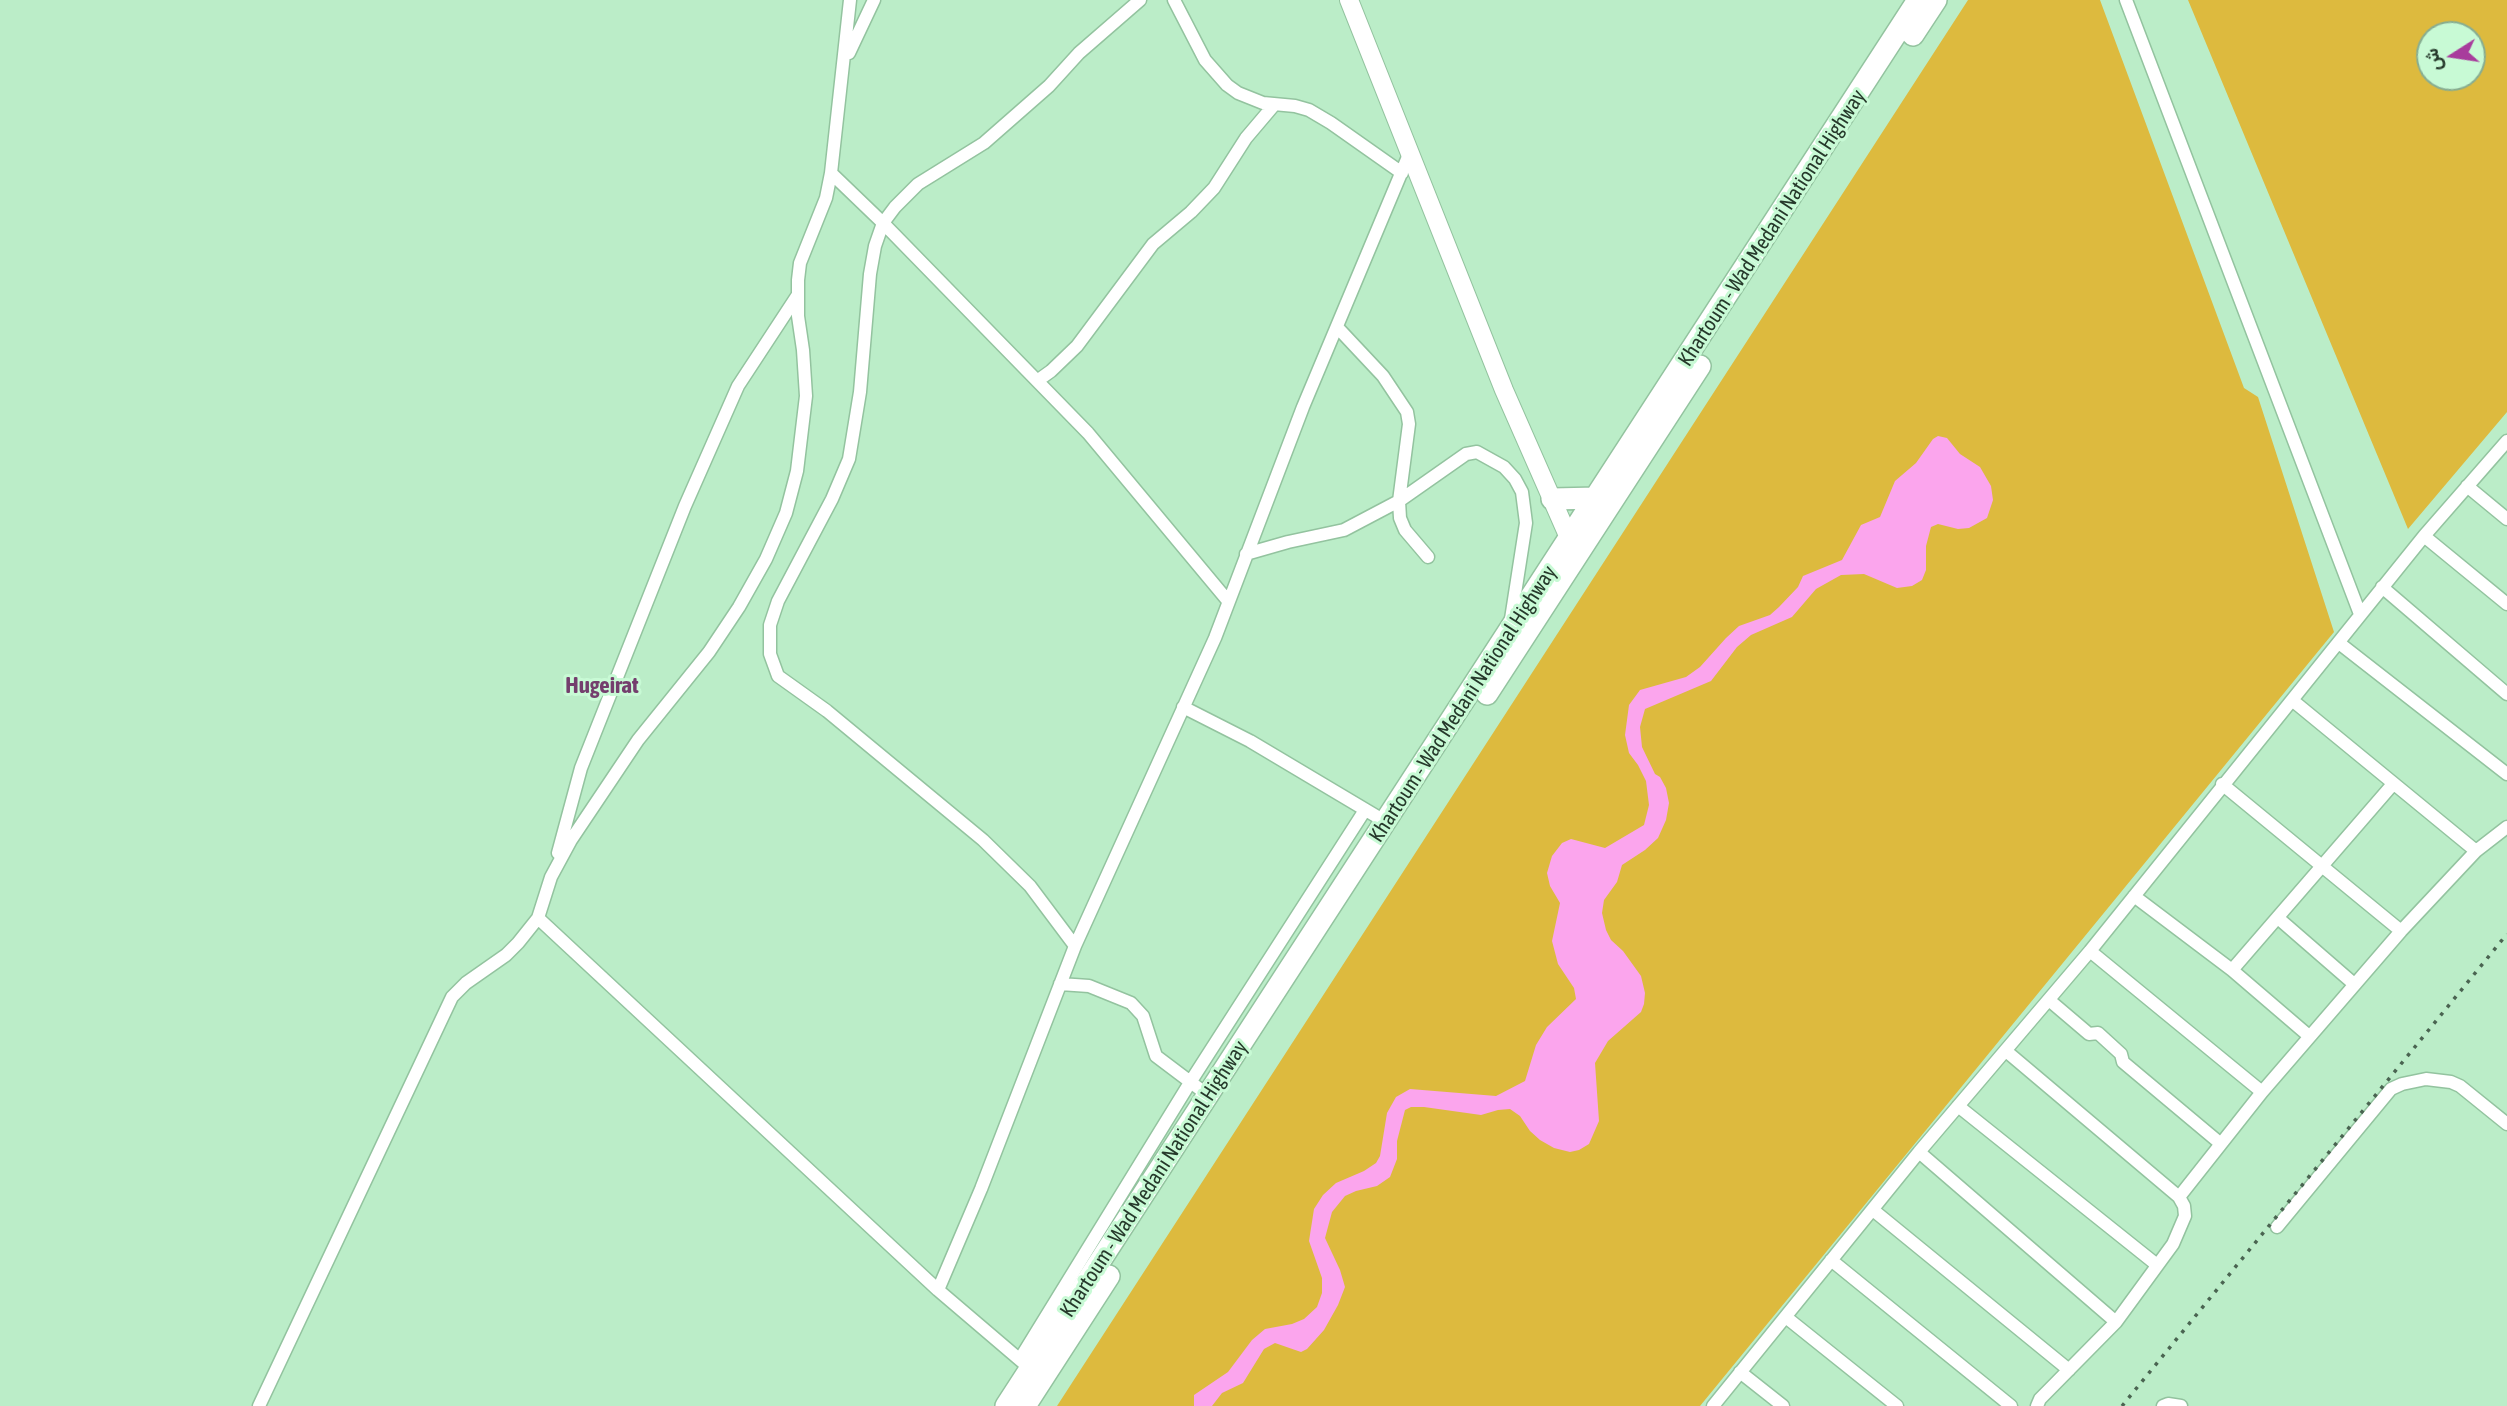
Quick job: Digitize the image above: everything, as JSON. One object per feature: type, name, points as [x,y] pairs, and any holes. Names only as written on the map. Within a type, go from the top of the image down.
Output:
[{"type":"highway","name":"Khartoum - Wad Medani National Highway","points":[[1025,1406],[1031,1369],[1509,633],[1573,547],[1597,498],[1918,0]]},
{"type":"highway","name":"Khartoum - Wad Medani National Highway","points":[[1006,1406],[1936,0]]},
{"type":"highway","points":[[1552,499],[1597,498]]},
{"type":"street","points":[[551,877],[571,840],[638,740],[709,652],[739,607],[766,559],[786,513],[797,471],[806,396],[797,296],[800,263],[826,198],[831,173],[850,0]]},
{"type":"street","points":[[844,65],[874,0]]},
{"type":"street","points":[[1075,946],[1043,902],[1011,866],[953,814],[827,711],[778,677],[773,666],[770,635],[772,613],[841,481],[849,459],[860,392],[870,274],[883,223],[905,196],[925,180],[984,143],[1049,86],[1079,53],[1140,0]]},
{"type":"street","points":[[1174,0],[1195,45],[1216,73],[1238,93],[1251,100],[1309,110],[1402,173]]},
{"type":"street","points":[[1349,0],[1504,390],[1573,547]]},
{"type":"street","points":[[2126,0],[2360,614]]},
{"type":"street","points":[[1037,380],[1051,372],[1077,346],[1153,244],[1209,194],[1246,138],[1274,105]]},
{"type":"street","points":[[938,1290],[981,1189],[1075,946],[1211,648],[1337,327],[1410,152]]},
{"type":"street","points":[[831,173],[1088,433],[1228,601]]},
{"type":"street","points":[[259,1406],[452,998],[466,983],[512,949],[538,918],[581,768],[685,506],[738,386],[797,296]]},
{"type":"street","points":[[1337,327],[1383,376],[1407,412],[1409,424],[1399,501],[1400,518],[1405,530],[1428,558]]},
{"type":"street","points":[[1713,1406],[1919,1153],[2090,951],[2382,587],[2507,441]]},
{"type":"street","points":[[1246,554],[1297,539],[1345,530],[1399,501],[1461,457],[1472,452],[1484,455],[1504,467],[1522,492],[1526,523],[1509,633]]},
{"type":"street","points":[[2467,486],[2507,519]]},
{"type":"street","points":[[2424,536],[2507,604]]},
{"type":"street","points":[[2382,587],[2507,694]]},
{"type":"street","points":[[2339,643],[2507,774]]},
{"type":"street","points":[[2291,700],[2476,852]]},
{"type":"street","points":[[1184,707],[1250,741],[1386,822]]},
{"type":"street","points":[[2232,970],[2393,784]]},
{"type":"street","points":[[2222,785],[2401,931]]},
{"type":"street","points":[[538,918],[938,1290],[1031,1369],[1191,1081],[1365,810]]},
{"type":"street","points":[[2179,1197],[2262,1092],[2354,984],[2476,852],[2507,827]]},
{"type":"street","points":[[2134,896],[2232,970],[2309,1036]]},
{"type":"street","points":[[2278,918],[2354,984]]},
{"type":"street","points":[[2090,951],[2262,1092]]},
{"type":"street","points":[[1060,984],[1089,986],[1131,1003],[1143,1016],[1156,1056],[1209,1096]]},
{"type":"street","points":[[2049,1000],[2089,1034],[2098,1033],[2121,1054],[2123,1062],[2221,1144]]},
{"type":"street","points":[[2006,1051],[2179,1197],[2185,1216],[2182,1227],[2116,1322],[2040,1399],[2037,1406]]},
{"type":"street","points":[[2277,1227],[2391,1089],[2402,1084],[2426,1079],[2451,1082],[2460,1086],[2507,1124]]},
{"type":"street","points":[[1958,1106],[2157,1265]]},
{"type":"street","points":[[1919,1153],[2116,1322]]},
{"type":"street","points":[[1873,1210],[2069,1370]]},
{"type":"street","points":[[1831,1260],[2011,1406]]},
{"type":"street","points":[[1787,1318],[1896,1406]]},
{"type":"street","points":[[1740,1372],[1783,1406]]},
{"type":"street","points":[[2163,1406],[2181,1406]]},
{"type":"shaded area","points":[[1968,0],[2100,0],[2244,388],[2258,397],[2334,632],[1700,1406],[1057,1406]]},
{"type":"shaded area","points":[[2188,0],[2507,0],[2507,412],[2408,529]]},
{"type":"shaded area","points":[[1938,436],[1947,438],[1960,454],[1980,467],[1991,486],[1993,500],[1987,518],[1969,528],[1958,529],[1938,524],[1931,527],[1926,546],[1926,570],[1922,580],[1912,586],[1897,588],[1864,574],[1841,575],[1816,589],[1792,617],[1751,635],[1737,647],[1711,681],[1645,709],[1640,727],[1642,747],[1655,774],[1666,788],[1669,803],[1666,820],[1658,838],[1622,865],[1617,882],[1604,900],[1602,913],[1611,940],[1623,951],[1641,976],[1645,993],[1644,1004],[1641,1012],[1608,1041],[1595,1063],[1599,1121],[1589,1144],[1570,1152],[1554,1148],[1540,1140],[1520,1116],[1510,1109],[1481,1115],[1424,1107],[1405,1110],[1397,1141],[1397,1159],[1390,1177],[1377,1186],[1345,1196],[1332,1212],[1325,1238],[1345,1287],[1324,1330],[1301,1352],[1275,1343],[1264,1349],[1243,1383],[1222,1393],[1212,1406],[1194,1406],[1194,1395],[1228,1372],[1252,1340],[1265,1329],[1304,1319],[1317,1307],[1322,1293],[1322,1278],[1309,1241],[1314,1209],[1323,1195],[1336,1183],[1376,1163],[1380,1156],[1387,1113],[1396,1097],[1410,1089],[1496,1096],[1525,1081],[1536,1045],[1547,1027],[1576,999],[1574,988],[1558,964],[1552,941],[1560,903],[1550,886],[1547,873],[1552,856],[1562,843],[1571,839],[1605,848],[1644,825],[1649,805],[1646,781],[1629,753],[1625,735],[1629,705],[1640,690],[1686,677],[1700,667],[1739,626],[1770,615],[1798,587],[1803,576],[1842,560],[1861,525],[1880,517],[1895,481],[1916,463]]},
{"type":"railway","points":[[2122,1406],[2507,934]]},
{"type":"district","name":"Hugeirat","points":[[602,686]]}]
